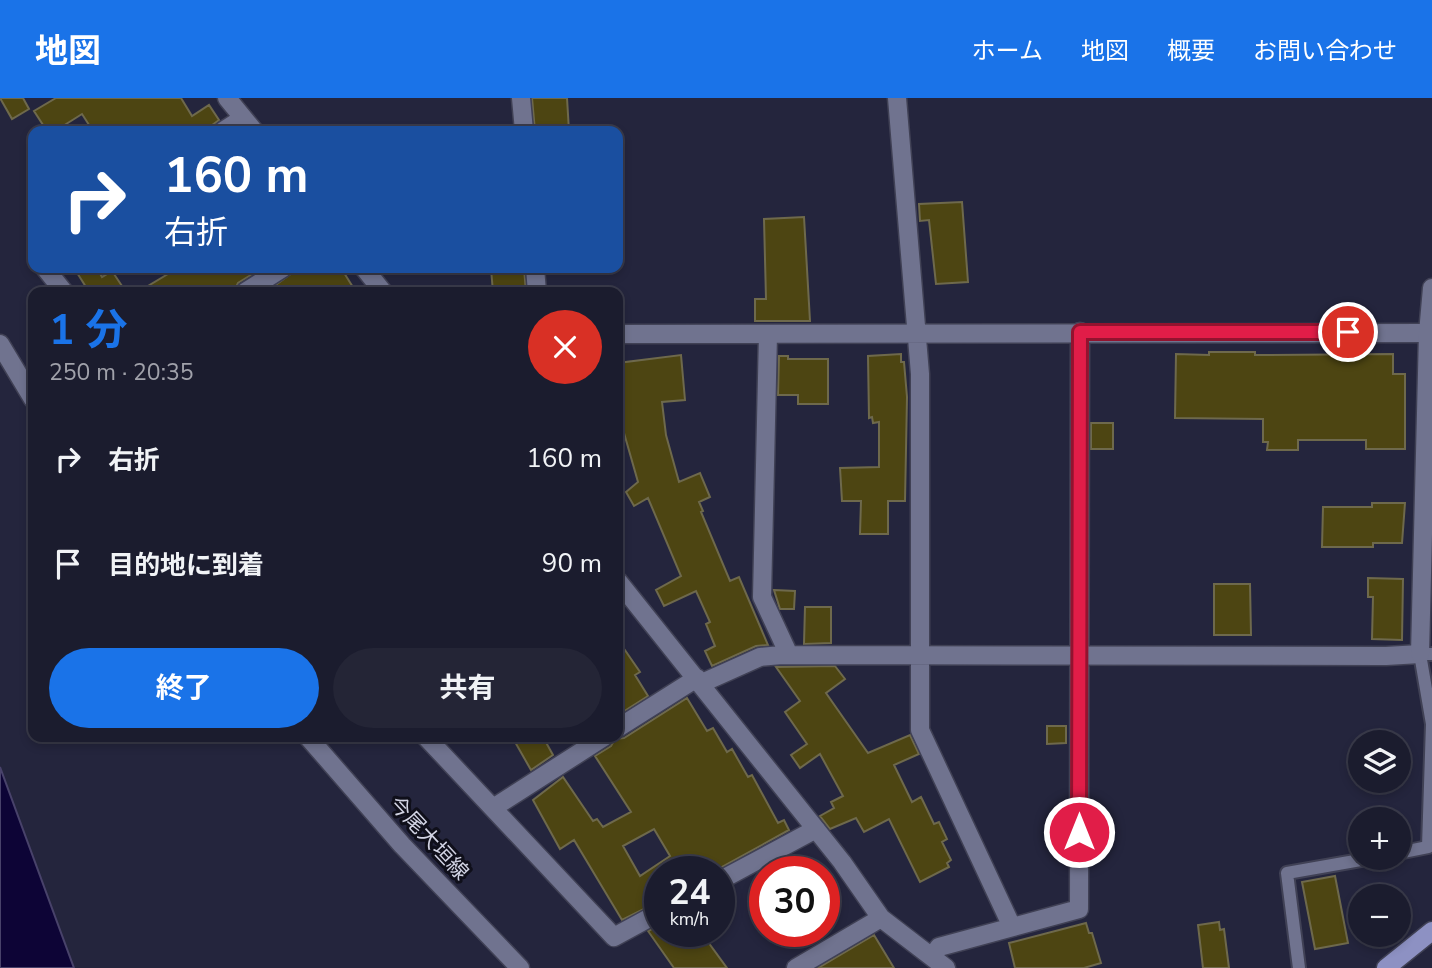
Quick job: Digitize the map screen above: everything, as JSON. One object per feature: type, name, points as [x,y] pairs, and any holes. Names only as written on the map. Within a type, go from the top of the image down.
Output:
[{"type":"main road","points":[[1386,968],[1432,931]]},
{"type":"street","points":[[227,98],[248,125]]},
{"type":"street","points":[[521,98],[524,126]]},
{"type":"street","points":[[897,98],[920,374],[920,730],[1012,927]]},
{"type":"street","points":[[49,273],[60,287]]},
{"type":"street","points":[[253,287],[275,273]]},
{"type":"street","points":[[368,273],[379,287]]},
{"type":"street","points":[[623,725],[699,681],[760,657],[1080,653],[1387,656],[1426,654],[1432,288]]},
{"type":"street","points":[[939,963],[939,947],[1079,909],[1080,332]]},
{"type":"street","points":[[623,334],[1430,333]]},
{"type":"street","points":[[768,334],[762,597],[789,655]]},
{"type":"street","points":[[0,344],[28,391]]},
{"type":"street","points":[[623,587],[816,829],[881,918],[939,963]]},
{"type":"street","name":"今尾大垣線","points":[[312,742],[402,845],[520,968]]},
{"type":"street","points":[[431,742],[614,937],[644,921]]},
{"type":"street","points":[[493,807],[596,742]]},
{"type":"street","points":[[735,872],[816,829]]},
{"type":"street","points":[[796,968],[881,918]]},
{"type":"lane","points":[[1411,850],[1428,847],[1432,724],[1426,654]]},
{"type":"lane","points":[[1299,968],[1287,873],[1348,862]]},
{"type":"shaded area","points":[[0,767],[74,968],[0,968]]},
{"type":"building","points":[[0,98],[23,98],[29,109],[12,119]]},
{"type":"building","points":[[56,98],[181,98],[192,116],[209,105],[219,120],[211,126],[90,126],[82,114],[63,126],[44,126],[34,111]]},
{"type":"building","points":[[532,98],[567,98],[569,126],[535,126]]},
{"type":"building","points":[[962,202],[968,282],[936,284],[929,220],[920,221],[919,204]]},
{"type":"building","points":[[804,217],[810,321],[755,321],[755,299],[766,299],[764,219]]},
{"type":"building","points":[[77,273],[100,273],[102,277],[113,273],[123,287],[86,287]]},
{"type":"building","points":[[170,273],[254,273],[236,287],[146,287]]},
{"type":"building","points":[[292,273],[344,273],[353,287],[273,287]]},
{"type":"building","points":[[491,273],[524,273],[526,287],[493,287]]},
{"type":"building","points":[[1209,352],[1255,352],[1255,355],[1393,354],[1393,374],[1405,374],[1405,449],[1366,449],[1366,440],[1298,440],[1298,450],[1267,450],[1268,442],[1263,442],[1263,419],[1175,418],[1176,354],[1209,355]]},
{"type":"building","points":[[901,354],[907,397],[905,501],[888,501],[888,534],[860,534],[861,501],[842,501],[840,468],[879,467],[879,422],[873,423],[872,417],[869,418],[868,356]]},
{"type":"building","points":[[681,355],[685,400],[662,402],[666,435],[679,482],[700,473],[710,497],[699,502],[703,511],[701,512],[730,581],[739,577],[768,645],[756,646],[712,666],[705,651],[715,646],[706,624],[710,622],[696,591],[664,606],[656,590],[681,576],[648,498],[634,506],[626,492],[638,482],[623,433],[623,362]]},
{"type":"building","points":[[779,356],[788,356],[788,359],[828,359],[828,404],[798,404],[798,395],[778,395]]},
{"type":"building","points":[[1091,423],[1113,423],[1113,449],[1091,449]]},
{"type":"building","points":[[1372,503],[1405,503],[1402,543],[1373,543],[1373,547],[1322,547],[1323,507],[1372,507]]},
{"type":"building","points":[[1368,578],[1403,579],[1402,640],[1372,639],[1373,597],[1368,597]]},
{"type":"building","points":[[1214,584],[1250,584],[1251,635],[1214,635]]},
{"type":"building","points":[[774,590],[795,591],[794,609],[780,609]]},
{"type":"building","points":[[805,607],[831,607],[831,643],[804,644]]},
{"type":"building","points":[[623,647],[640,672],[635,675],[648,696],[623,712]]},
{"type":"building","points":[[835,666],[845,679],[826,693],[868,753],[910,735],[919,754],[894,765],[912,802],[921,797],[934,824],[939,822],[947,839],[942,842],[951,860],[947,863],[949,867],[920,882],[889,819],[864,832],[856,818],[830,829],[820,816],[834,808],[831,802],[843,796],[820,754],[800,768],[791,755],[807,744],[785,712],[800,701],[776,667]]},
{"type":"building","points":[[687,698],[707,731],[713,728],[727,752],[732,749],[748,777],[752,775],[778,823],[784,820],[789,830],[735,860],[735,856],[670,856],[654,829],[623,846],[640,876],[644,873],[644,909],[622,920],[574,840],[560,849],[533,800],[563,777],[593,821],[597,819],[603,827],[631,812],[595,756],[613,742],[623,742],[623,738]]},
{"type":"building","points":[[1047,726],[1066,726],[1066,743],[1047,744]]},
{"type":"building","points":[[515,742],[546,742],[553,755],[531,770]]},
{"type":"building","points":[[1335,876],[1348,943],[1315,949],[1302,882]]},
{"type":"building","points":[[1219,922],[1220,930],[1224,929],[1229,968],[1203,968],[1198,925]]},
{"type":"building","points":[[1086,923],[1089,933],[1092,933],[1101,963],[1084,968],[1015,968],[1009,943]]},
{"type":"building","points":[[874,935],[894,968],[818,968]]},
{"type":"building","points":[[659,947],[712,947],[727,968],[674,968]]},
{"type":"route","points":[[1079,832],[1080,332],[1348,332]]}]
